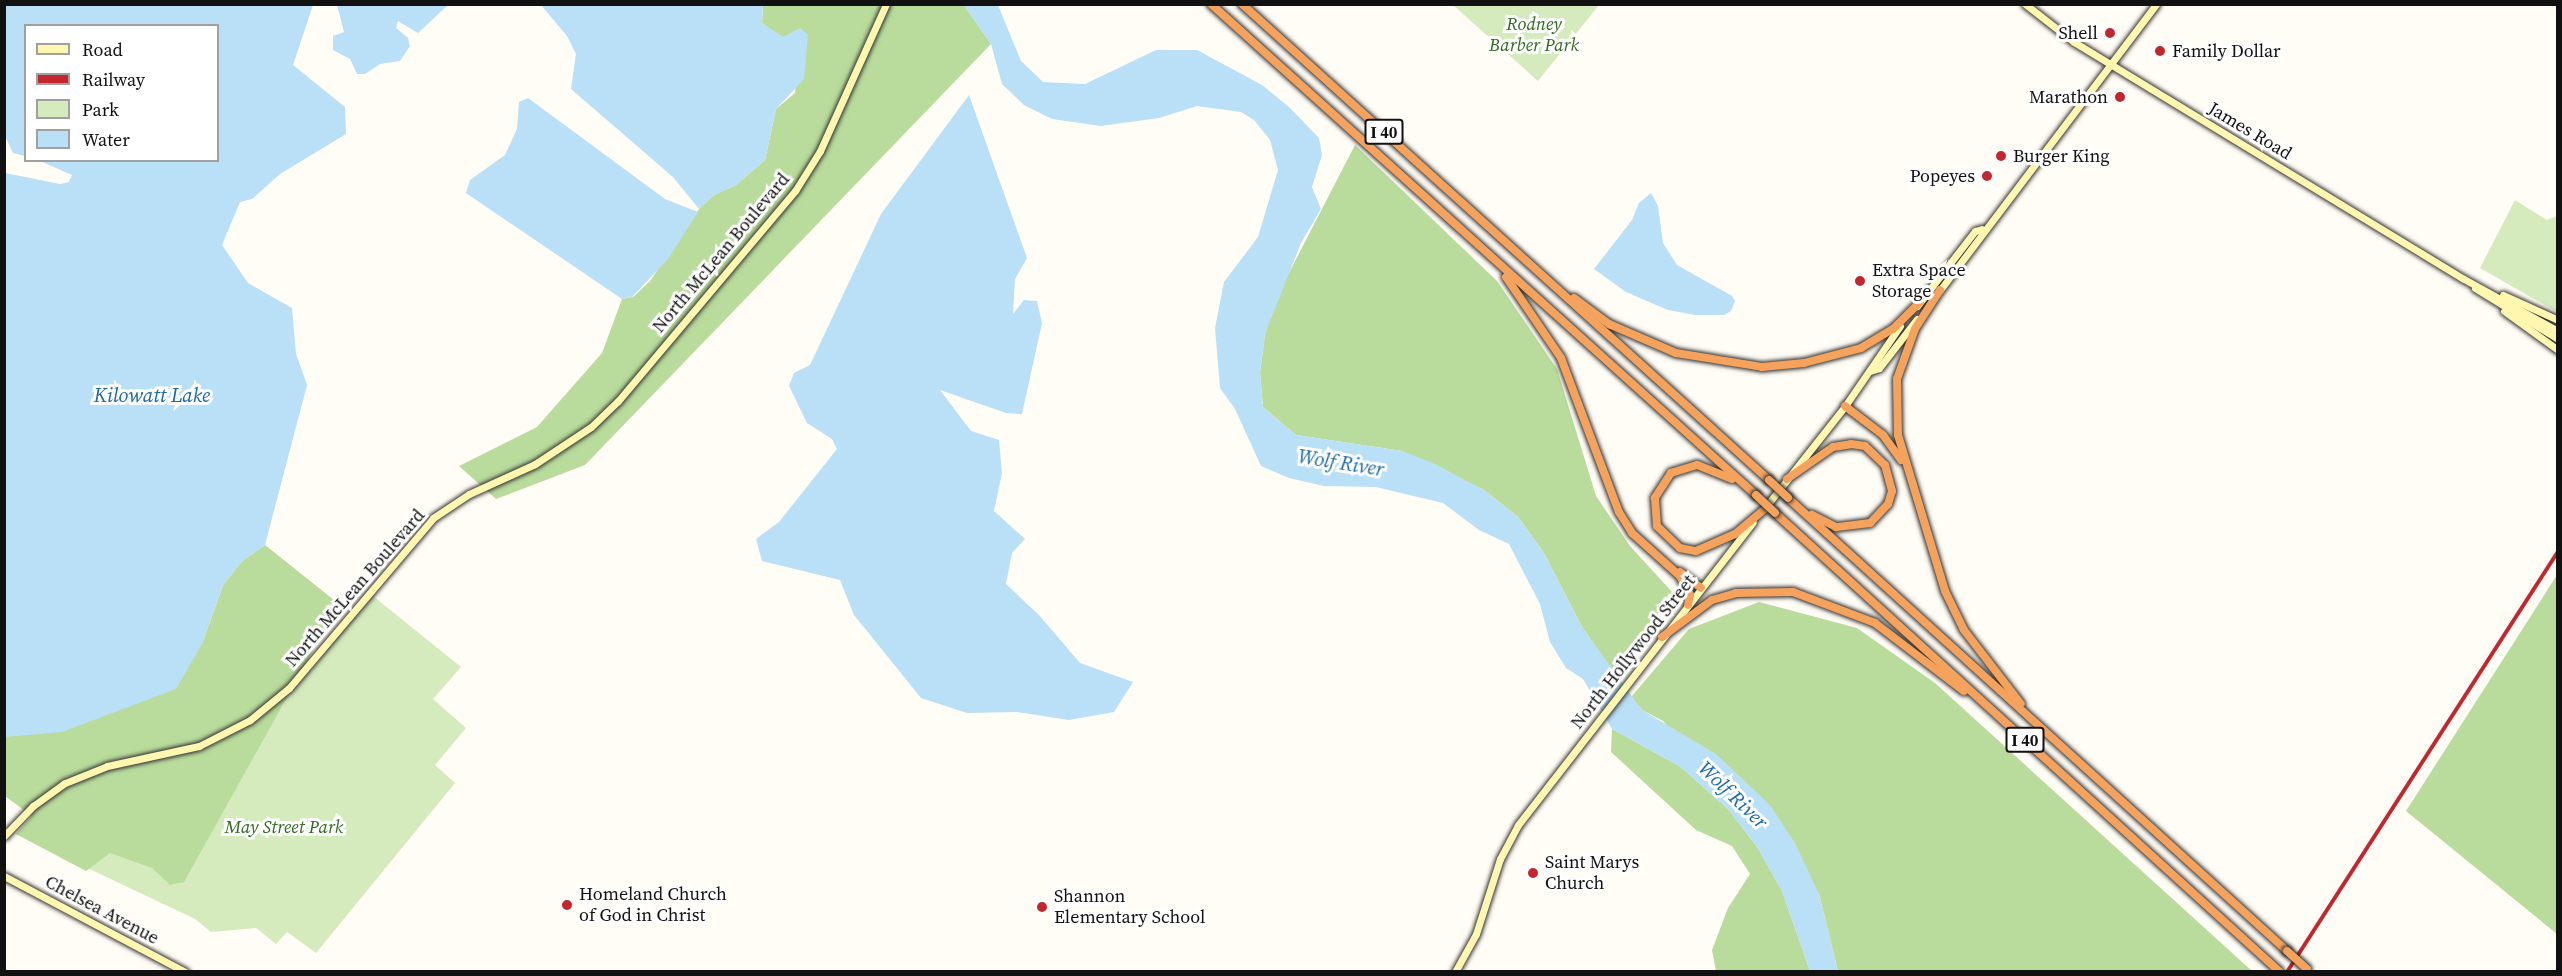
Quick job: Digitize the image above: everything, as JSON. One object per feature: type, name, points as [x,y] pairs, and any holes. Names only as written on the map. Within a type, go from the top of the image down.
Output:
[{"type":"highway","name":"I 40","points":[[1211,4],[2278,970]]},
{"type":"highway","name":"I 40","points":[[1242,4],[2309,970]]},
{"type":"highway","points":[[1480,248],[1522,298],[1561,358],[1619,512],[1632,533],[1687,586],[1688,604]]},
{"type":"highway","points":[[1525,261],[1619,329],[1676,353],[1720,363],[1762,367],[1804,363],[1861,348],[1893,329],[1920,302]]},
{"type":"highway","points":[[1940,290],[1915,329],[1897,379],[1898,435],[1910,479],[1945,591],[1964,630],[2019,702],[2089,772]]},
{"type":"highway","points":[[1845,406],[1883,435],[1899,454],[1910,479]]},
{"type":"highway","points":[[1787,479],[1825,452],[1851,444],[1876,454],[1891,479],[1888,504],[1870,523],[1860,527],[1836,527],[1802,510]]},
{"type":"highway","points":[[1752,492],[1713,469],[1684,467],[1671,472],[1661,483],[1654,498],[1657,526],[1680,548],[1696,551],[1736,534],[1762,511]]},
{"type":"highway","points":[[1650,550],[1701,588]]},
{"type":"highway","points":[[1662,637],[1712,600],[1736,593],[1765,590],[1818,599],[1852,612],[1901,640],[2058,770]]},
{"type":"main road","name":"North McLean Boulevard","points":[[4,836],[33,806],[65,783],[107,766],[199,746],[250,720],[289,688],[433,518],[469,494],[536,464],[591,427],[618,401],[795,191],[820,151],[886,4]]},
{"type":"main road","name":"James Road","points":[[2025,4],[2110,64],[2464,279],[2494,301],[2558,339]]},
{"type":"main road","name":"North Hollywood Street","points":[[1870,371],[1879,368],[1940,290],[1982,229],[2156,4]]},
{"type":"main road","name":"North Hollywood Street","points":[[1455,972],[1476,934],[1500,859],[1518,825],[1651,651],[1845,406],[1870,371],[1872,361],[1975,231],[1982,229]]},
{"type":"main road","name":"James Road","points":[[2464,279],[2494,293],[2558,331]]},
{"type":"main road","points":[[2494,293],[2558,320]]},
{"type":"main road","points":[[2494,301],[2558,350]]},
{"type":"main road","name":"Chelsea Avenue","points":[[4,876],[185,972]]},
{"type":"green space","points":[[763,5],[964,5],[991,44],[585,465],[496,499],[459,466],[537,427],[602,353],[622,299],[633,297],[650,281],[699,209],[714,195],[736,185],[765,160],[776,109],[795,93],[800,29],[783,38],[762,23]]},
{"type":"green space","name":"Rodney Barber Park","points":[[1453,5],[1599,5],[1538,81]]},
{"type":"green space","points":[[1355,145],[1497,281],[1557,369],[1596,496],[1630,546],[1673,593],[1615,674],[1582,627],[1544,553],[1518,517],[1484,490],[1402,451],[1296,435],[1263,407],[1260,373],[1265,334],[1277,296]]},
{"type":"green space","points":[[2515,200],[2547,220],[2557,216],[2557,312],[2480,268]]},
{"type":"green space","points":[[265,545],[339,604],[184,882],[170,885],[152,868],[110,853],[86,871],[16,834],[32,816],[5,796],[4,737],[202,644],[223,585],[242,561]]},
{"type":"green space","points":[[2557,575],[2557,934],[2406,811]]},
{"type":"green space","name":"May Street Park","points":[[373,596],[461,667],[433,699],[466,728],[435,765],[455,783],[316,953],[287,932],[276,944],[256,928],[211,932],[195,919],[16,834],[275,709]]},
{"type":"green space","points":[[1759,602],[1857,628],[1935,683],[2252,971],[1838,971],[1819,894],[1663,721],[1642,710],[1631,697],[1689,629]]},
{"type":"green space","points":[[1612,729],[1681,767],[1728,809],[1758,848],[1782,891],[1810,971],[1716,971],[1712,950],[1728,908],[1750,874],[1732,846],[1696,830],[1611,752]]},
{"type":"water","points":[[337,4],[448,5],[418,33],[398,21],[396,28],[408,38],[410,46],[400,61],[380,64],[365,74],[357,74],[350,59],[333,50],[333,36],[344,32]]},
{"type":"water","name":"Kilowatt Lake","points":[[4,5],[313,5],[293,65],[345,107],[346,134],[280,174],[252,199],[240,202],[222,245],[248,283],[292,308],[296,354],[307,385],[265,545],[242,561],[223,585],[202,644],[176,689],[62,732],[5,737],[5,173],[60,184],[69,182],[72,175],[42,162],[219,162],[219,24],[24,24],[24,156],[13,153],[5,136]]},
{"type":"water","points":[[541,5],[763,5],[762,23],[783,37],[800,28],[808,35],[804,79],[776,109],[765,160],[736,185],[714,195],[699,209],[673,177],[571,89],[576,54],[567,36]]},
{"type":"water","name":"Wolf River","points":[[964,5],[998,5],[1021,61],[1043,82],[1085,84],[1156,50],[1197,50],[1262,85],[1289,107],[1319,138],[1322,155],[1312,187],[1321,209],[1301,243],[1265,334],[1260,373],[1263,407],[1296,435],[1402,451],[1433,463],[1484,490],[1518,517],[1544,553],[1582,627],[1642,710],[1716,754],[1770,805],[1795,843],[1819,894],[1838,971],[1810,971],[1782,891],[1758,848],[1728,809],[1681,767],[1612,729],[1583,679],[1566,668],[1550,642],[1540,604],[1509,544],[1479,530],[1443,503],[1376,487],[1324,486],[1289,478],[1261,466],[1235,409],[1220,388],[1215,328],[1224,282],[1258,237],[1278,170],[1270,140],[1254,120],[1241,112],[1197,106],[1159,118],[1101,126],[1052,119],[1024,105],[1002,84],[991,44]]},
{"type":"water","points":[[969,95],[1027,258],[1015,279],[1013,314],[1024,300],[1037,301],[1042,323],[1022,414],[1006,413],[940,390],[971,431],[999,440],[1002,473],[994,511],[1025,539],[1012,553],[1006,584],[1039,615],[1080,663],[1133,682],[1114,712],[1069,720],[1017,712],[967,713],[921,698],[854,615],[840,580],[762,561],[756,539],[779,522],[837,449],[832,439],[807,423],[789,386],[794,373],[810,365],[881,214]]},
{"type":"water","points":[[528,98],[665,199],[698,212],[668,259],[632,297],[622,299],[466,193],[470,180],[505,155],[517,129],[519,102]]},
{"type":"water","points":[[1651,193],[1658,206],[1663,243],[1677,265],[1732,296],[1735,301],[1731,311],[1724,315],[1695,315],[1668,310],[1626,292],[1594,269],[1632,220],[1639,203]]},
{"type":"railway","points":[[2287,972],[2558,552]]},
{"type":"place","name":"Shell","points":[[2110,33]]},
{"type":"place","name":"Family Dollar","points":[[2160,51]]},
{"type":"place","name":"Marathon","points":[[2120,97]]},
{"type":"place","name":"Burger King","points":[[2001,156]]},
{"type":"place","name":"Popeyes","points":[[1987,176]]},
{"type":"place","name":"Extra Space Storage","points":[[1860,281]]},
{"type":"place","name":"Saint Marys Church","points":[[1533,873]]},
{"type":"place","name":"Homeland Church of God in Christ","points":[[567,905]]},
{"type":"place","name":"Shannon Elementary School","points":[[1042,907]]}]
